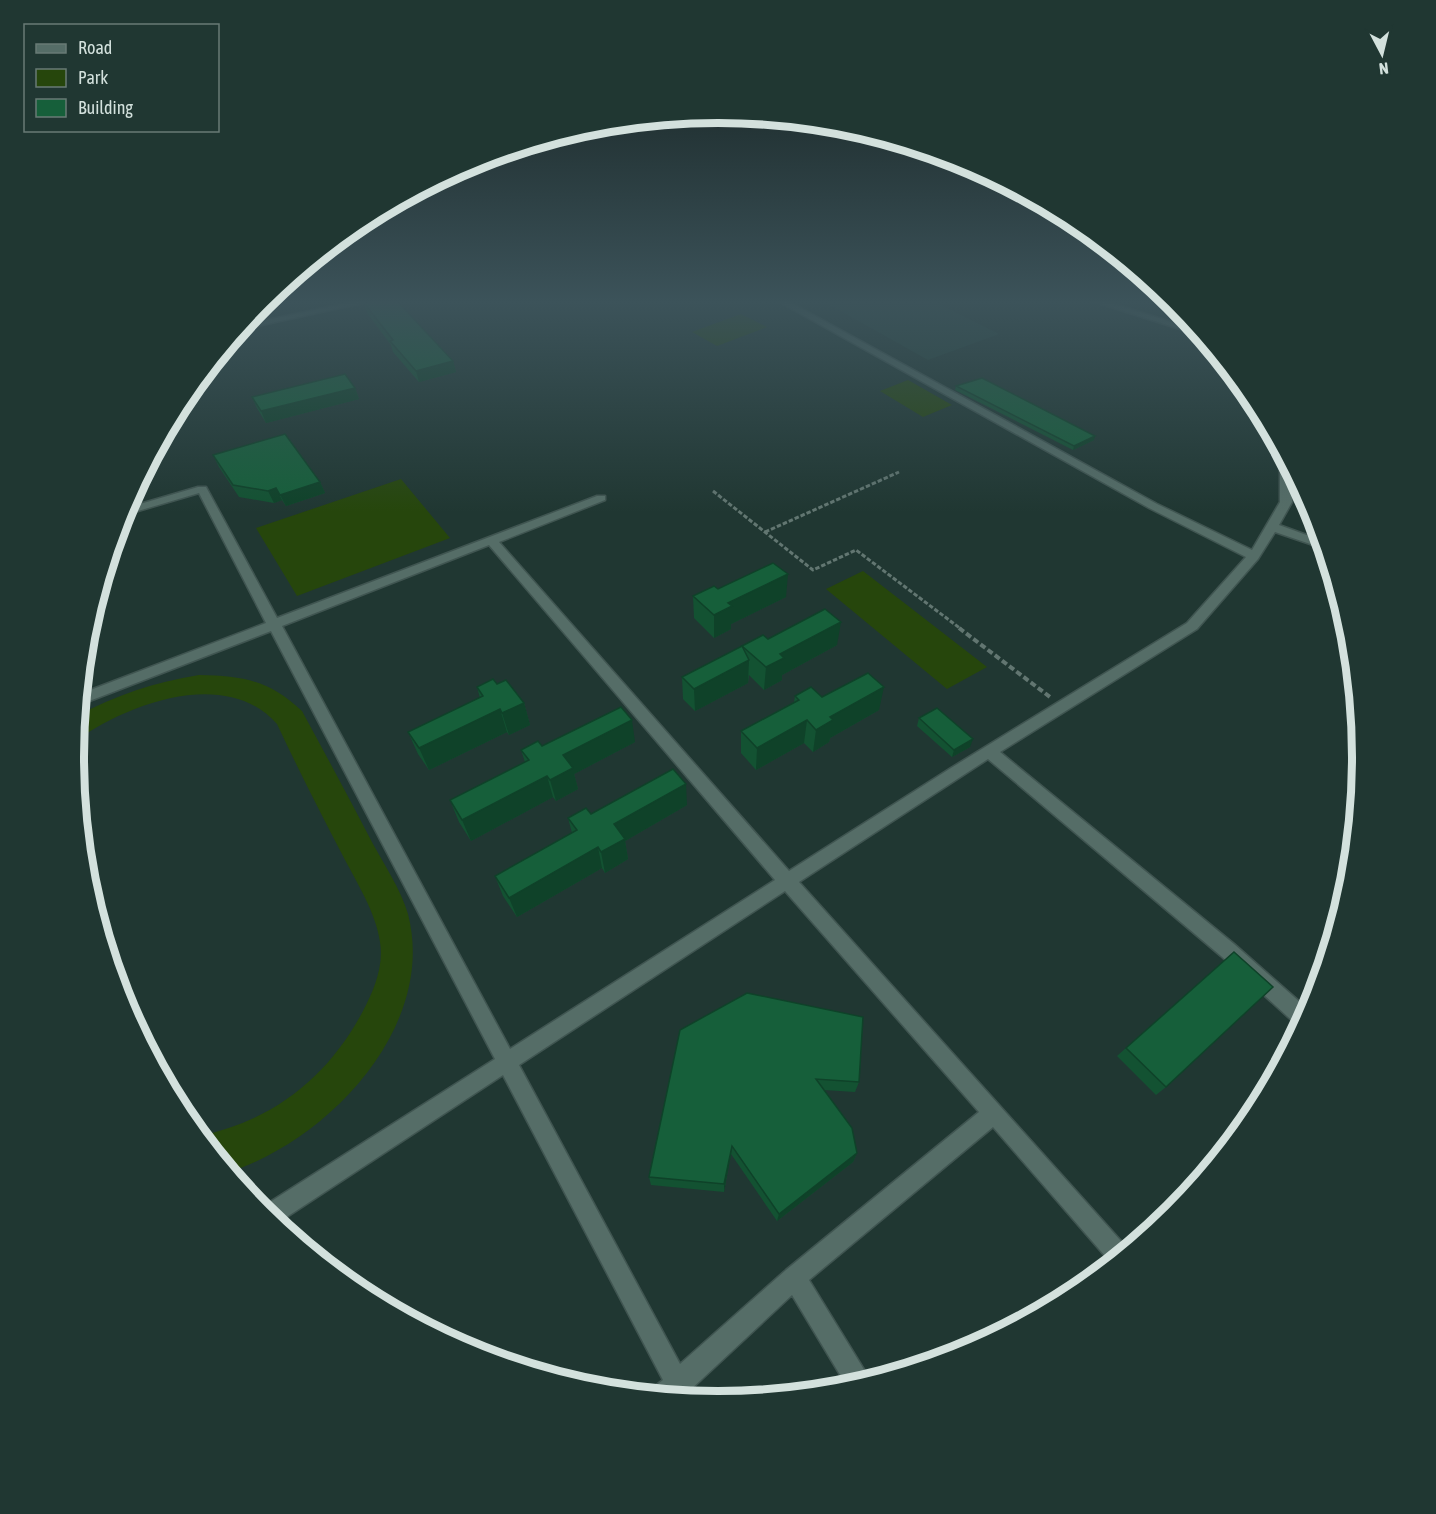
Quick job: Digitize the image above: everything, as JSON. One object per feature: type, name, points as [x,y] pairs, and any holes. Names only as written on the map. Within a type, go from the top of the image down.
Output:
[{"type":"street","points":[[908,371],[1153,506],[1254,555]]},
{"type":"street","points":[[276,1211],[787,881],[1192,626],[1261,548],[1286,502],[1285,474]]},
{"type":"street","points":[[134,509],[202,489],[506,1061],[670,1389]]},
{"type":"street","points":[[87,696],[601,498]]},
{"type":"street","points":[[1272,528],[1314,543]]},
{"type":"street","points":[[491,540],[787,881],[1115,1251]]},
{"type":"street","points":[[990,752],[1052,806],[1143,877],[1298,1013]]},
{"type":"street","points":[[671,1389],[794,1278],[993,1114]]},
{"type":"street","points":[[794,1278],[855,1376]]},
{"type":"path","points":[[765,532],[899,472]]},
{"type":"path","points":[[713,491],[813,570],[856,550],[1063,706]]},
{"type":"green space","points":[[908,380],[952,405],[923,417],[880,391]]},
{"type":"green space","points":[[401,479],[450,538],[297,596],[256,528]]},
{"type":"green space","points":[[863,571],[987,667],[947,689],[826,589]]},
{"type":"green space","points":[[199,675],[242,679],[267,686],[302,711],[392,878],[408,914],[413,956],[406,997],[390,1036],[367,1073],[337,1106],[303,1134],[267,1156],[236,1169],[208,1134],[251,1119],[274,1107],[296,1093],[333,1056],[349,1035],[371,995],[381,960],[380,942],[375,920],[365,898],[277,724],[256,707],[231,697],[204,694],[176,697],[148,704],[121,715],[85,735],[85,712],[136,690]]},
{"type":"building","points":[[345,374],[355,388],[261,411],[252,397]]},
{"type":"building","points":[[982,378],[1095,436],[1074,446],[956,386]]},
{"type":"building","points":[[285,434],[320,482],[280,495],[276,488],[268,491],[233,485],[213,455]]},
{"type":"building","points":[[773,563],[788,574],[728,603],[732,606],[714,615],[693,596],[714,586],[718,589]]},
{"type":"building","points":[[825,609],[841,622],[780,654],[784,658],[766,667],[742,646],[763,635],[768,639]]},
{"type":"building","points":[[742,646],[749,660],[694,689],[682,677]]},
{"type":"building","points":[[868,673],[884,687],[830,717],[833,720],[816,730],[807,720],[757,748],[741,731],[799,700],[795,696],[811,687],[822,697]]},
{"type":"building","points":[[493,679],[497,684],[506,680],[524,703],[502,713],[500,709],[419,748],[408,732],[483,696],[477,687]]},
{"type":"building","points":[[621,707],[632,720],[563,755],[573,768],[550,780],[547,776],[462,820],[450,800],[529,760],[521,750],[538,741],[542,746]]},
{"type":"building","points":[[937,708],[973,739],[954,750],[919,718]]},
{"type":"building","points":[[673,769],[686,784],[614,824],[625,839],[601,852],[598,847],[509,898],[495,876],[577,830],[568,818],[586,808],[591,814]]},
{"type":"building","points":[[1234,952],[1273,987],[1166,1087],[1126,1048]]},
{"type":"building","points":[[747,993],[863,1017],[859,1082],[816,1079],[852,1128],[857,1153],[779,1214],[732,1146],[724,1184],[649,1177],[680,1030]]}]
